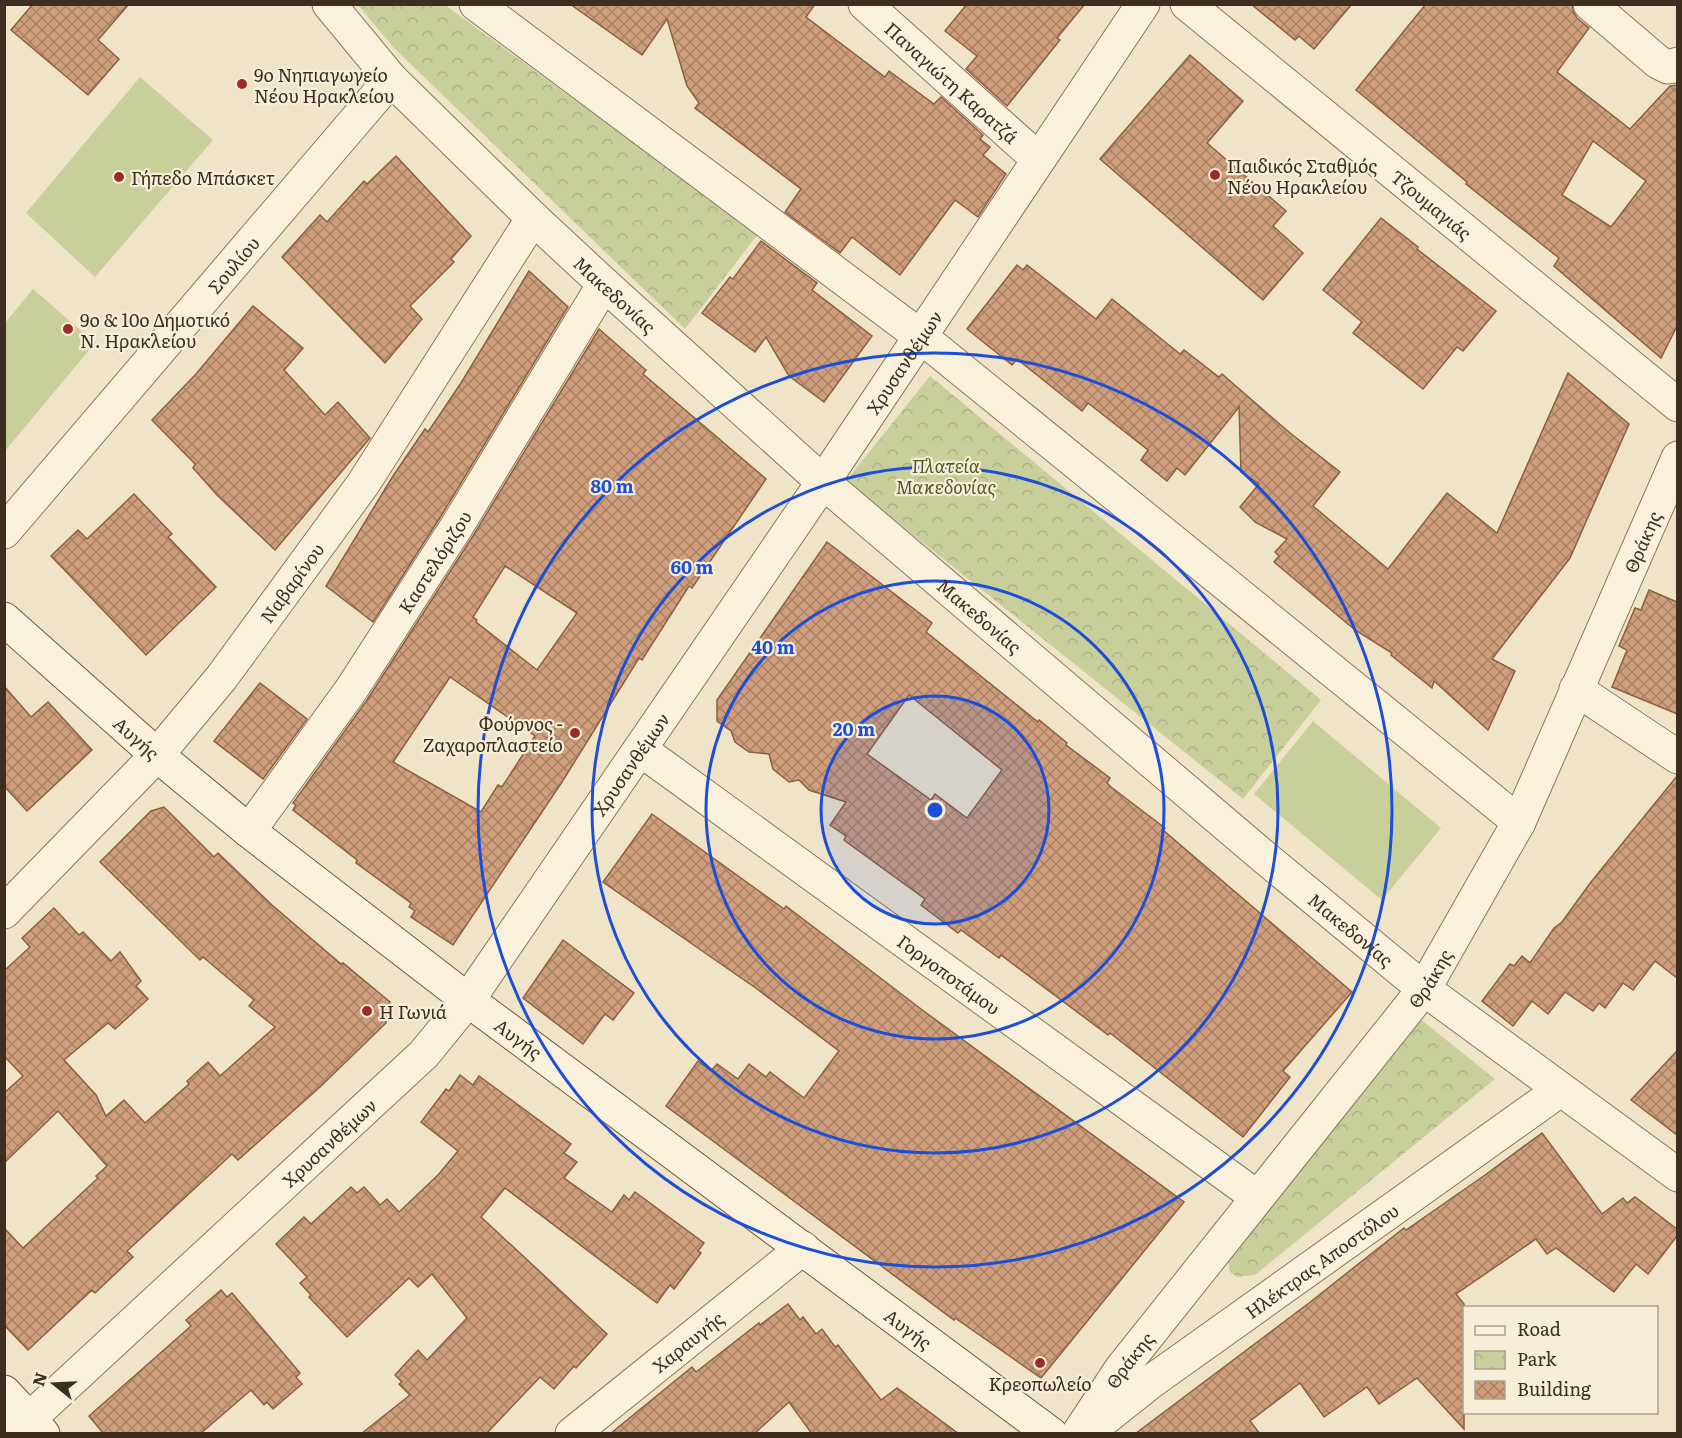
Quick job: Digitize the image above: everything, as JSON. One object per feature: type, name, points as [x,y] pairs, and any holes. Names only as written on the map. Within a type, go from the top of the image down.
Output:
[{"type":"street","name":"Μακεδονίας","points":[[329,4],[391,79],[533,218],[823,482],[1264,857],[1424,989],[1677,1175]]},
{"type":"street","points":[[476,4],[920,336],[1519,822]]},
{"type":"street","name":"Παναγιώτη Καρατζά","points":[[865,4],[1038,159]]},
{"type":"street","name":"Χρυσανθέμων","points":[[28,1429],[424,1054],[468,1000],[823,482],[1143,4]]},
{"type":"street","name":"Τζουμαγιάς","points":[[1187,4],[1677,405]]},
{"type":"street","points":[[1590,4],[1658,62],[1668,67],[1677,64]]},
{"type":"street","name":"Σουλίου","points":[[4,532],[391,79]]},
{"type":"street","name":"Ναβαρίνου","points":[[4,912],[157,755],[222,677],[363,484],[533,218]]},
{"type":"street","name":"Καστελόριζου","points":[[249,831],[351,690],[457,526],[604,284]]},
{"type":"street","name":"Θράκης","points":[[1078,1434],[1122,1369],[1424,989],[1519,822],[1677,458]]},
{"type":"street","name":"Αυγής","points":[[4,619],[157,755],[249,831],[468,1000],[1051,1434]]},
{"type":"street","points":[[1576,689],[1677,756]]},
{"type":"street","name":"Γοργοποτάμου","points":[[641,750],[1257,1197]]},
{"type":"street","name":"Ηλέκτρας Αποστόλου","points":[[1086,1434],[1152,1381],[1560,1090]]},
{"type":"street","name":"Χαραυγής","points":[[572,1434],[803,1248]]},
{"type":"street","points":[[4,1392],[28,1429]]},
{"type":"green space","points":[[358,5],[445,5],[758,234],[685,329],[393,47]]},
{"type":"green space","name":"Γήπεδο Μπάσκετ","points":[[140,77],[213,140],[95,277],[26,213]]},
{"type":"green space","points":[[33,289],[95,343],[5,451],[5,323]]},
{"type":"green space","name":"Πλατεία Μακεδονίας","points":[[930,376],[1321,700],[1243,799],[846,481]]},
{"type":"green space","points":[[1313,721],[1441,828],[1382,900],[1254,794]]},
{"type":"green space","points":[[1419,1018],[1495,1079],[1255,1275],[1237,1277],[1230,1272],[1228,1262],[1234,1249]]},
{"type":"building","points":[[33,4],[129,4],[98,40],[119,59],[88,95],[11,30]]},
{"type":"building","points":[[570,4],[815,4],[806,17],[885,77],[889,71],[934,104],[941,97],[983,135],[980,139],[990,147],[983,155],[1006,174],[978,217],[955,200],[900,275],[852,237],[840,253],[785,212],[801,189],[695,108],[699,103],[687,86],[667,19],[642,55]]},
{"type":"building","points":[[967,4],[1085,4],[1057,38],[1060,40],[1007,106],[966,69],[977,56],[945,31]]},
{"type":"building","points":[[1251,4],[1352,4],[1314,49],[1299,36],[1295,40]]},
{"type":"building","points":[[1426,4],[1572,4],[1577,18],[1589,28],[1557,72],[1630,129],[1670,86],[1677,85],[1677,326],[1661,358],[1554,266],[1559,258],[1466,184],[1467,182],[1356,90]],"holes":[[[1593,141],[1646,181],[1611,227],[1562,195]]]},
{"type":"building","points":[[1190,55],[1243,101],[1207,143],[1286,211],[1273,226],[1303,253],[1263,300],[1100,159]]},
{"type":"building","points":[[396,156],[471,236],[451,259],[454,262],[410,306],[422,319],[385,363],[282,257],[320,215],[327,222],[364,181],[367,184]]},
{"type":"building","points":[[1381,218],[1496,311],[1463,351],[1457,347],[1423,389],[1353,333],[1362,322],[1323,290]]},
{"type":"building","points":[[761,241],[817,283],[812,290],[872,336],[824,402],[789,376],[766,337],[755,352],[702,313],[730,277],[733,279]]},
{"type":"building","points":[[1017,265],[1023,270],[1027,265],[1096,319],[1112,299],[1180,354],[1184,350],[1219,377],[1222,374],[1290,433],[1340,472],[1313,506],[1388,569],[1447,493],[1497,533],[1568,373],[1629,424],[1570,558],[1492,659],[1515,671],[1488,730],[1434,681],[1432,688],[1391,655],[1392,653],[1355,630],[1274,562],[1279,556],[1275,552],[1287,539],[1255,522],[1240,507],[1259,484],[1241,472],[1239,407],[1185,475],[1177,468],[1167,481],[1141,460],[1148,450],[1088,403],[1082,411],[1017,359],[1012,365],[967,329]]},
{"type":"building","points":[[529,271],[568,307],[441,516],[373,622],[326,586],[393,476],[425,429],[428,432],[461,383]]},
{"type":"building","points":[[253,306],[303,348],[284,370],[325,415],[338,402],[370,438],[275,550],[217,495],[193,468],[195,464],[152,420],[196,374]]},
{"type":"building","points":[[599,329],[646,370],[643,374],[766,479],[692,588],[689,586],[642,660],[639,658],[562,782],[453,945],[411,917],[415,911],[409,907],[411,903],[356,863],[357,860],[293,810],[296,805],[293,803],[367,700],[473,536]],"holes":[[[505,566],[577,613],[537,670],[476,622],[477,620],[473,617]],[[450,677],[535,736],[502,787],[498,785],[481,812],[393,762]]]},
{"type":"building","points":[[134,494],[172,534],[168,537],[216,587],[146,655],[51,556],[78,530],[87,539]]},
{"type":"building","points":[[827,542],[932,623],[926,632],[1110,778],[1107,783],[1111,787],[1165,828],[1163,830],[1352,992],[1283,1071],[1290,1077],[1243,1137],[1110,1033],[1108,1035],[1001,955],[999,958],[961,930],[958,933],[921,905],[925,899],[844,840],[846,836],[830,825],[846,802],[809,790],[799,780],[789,782],[773,769],[769,754],[749,752],[735,742],[731,731],[717,721],[717,700]],"holes":[[[909,695],[1002,770],[967,818],[935,794],[931,800],[867,754]]]},
{"type":"building","points":[[1649,590],[1677,602],[1677,714],[1612,687],[1627,650],[1619,646],[1635,608],[1641,610]]},
{"type":"building","points":[[260,683],[307,719],[263,779],[214,741]]},
{"type":"building","points":[[4,686],[31,717],[48,702],[92,750],[27,811],[4,786]]},
{"type":"building","points":[[1677,776],[1677,978],[1655,961],[1633,990],[1623,983],[1605,1008],[1599,1003],[1593,1011],[1565,992],[1548,1014],[1532,1001],[1513,1026],[1482,1001],[1510,964],[1514,966],[1522,956],[1530,963],[1554,928],[1562,922],[1591,882]]},
{"type":"building","points":[[164,807],[214,857],[218,853],[272,905],[390,1002],[386,1023],[320,1087],[238,1160],[232,1154],[127,1251],[133,1257],[95,1293],[92,1290],[28,1350],[4,1325],[4,1228],[23,1248],[98,1178],[96,1176],[107,1166],[58,1111],[4,1163],[4,1093],[23,1076],[4,1056],[4,971],[30,947],[22,938],[54,908],[79,935],[83,932],[111,961],[120,952],[141,981],[136,986],[148,999],[115,1029],[108,1023],[64,1060],[96,1095],[106,1116],[124,1100],[145,1123],[189,1084],[187,1081],[208,1062],[220,1076],[275,1027],[249,1006],[254,1000],[203,957],[200,960],[100,862],[151,811]]},
{"type":"building","points":[[652,814],[784,909],[786,906],[925,1012],[1184,1202],[1041,1378],[955,1318],[954,1320],[666,1106],[698,1061],[711,1071],[717,1064],[738,1079],[749,1064],[766,1077],[770,1072],[804,1098],[839,1051],[757,989],[603,882]]},
{"type":"building","points":[[563,940],[634,993],[613,1020],[605,1014],[583,1044],[523,998]]},
{"type":"building","points":[[1677,1051],[1677,1135],[1631,1100]]},
{"type":"building","points":[[460,1075],[473,1085],[479,1076],[571,1144],[564,1153],[577,1162],[564,1178],[612,1212],[624,1195],[629,1200],[635,1192],[704,1243],[698,1251],[701,1253],[674,1289],[670,1285],[657,1303],[505,1188],[481,1217],[607,1334],[554,1389],[540,1377],[486,1434],[361,1434],[410,1395],[399,1384],[402,1382],[395,1375],[418,1350],[427,1360],[467,1318],[432,1274],[418,1287],[409,1278],[347,1337],[309,1297],[311,1295],[300,1283],[307,1277],[276,1244],[304,1217],[311,1224],[351,1187],[357,1193],[364,1187],[380,1205],[387,1199],[399,1212],[438,1175],[458,1151],[421,1122],[446,1089],[449,1091]]},
{"type":"building","points":[[1542,1133],[1602,1214],[1623,1198],[1627,1203],[1635,1197],[1677,1229],[1677,1236],[1648,1274],[1636,1264],[1614,1292],[1556,1248],[1547,1254],[1536,1239],[1456,1294],[1464,1304],[1464,1429],[1417,1378],[1379,1404],[1367,1387],[1324,1417],[1300,1383],[1250,1421],[1260,1434],[1135,1434],[1404,1228],[1406,1230]]},
{"type":"building","points":[[221,1290],[227,1297],[232,1293],[300,1373],[296,1377],[302,1384],[273,1409],[267,1402],[264,1405],[251,1390],[200,1434],[104,1434],[89,1416],[191,1326],[186,1320]]},
{"type":"building","points":[[788,1304],[800,1320],[803,1317],[816,1334],[822,1329],[835,1347],[838,1345],[881,1400],[897,1388],[959,1434],[812,1434],[789,1402],[754,1434],[610,1434],[692,1367],[696,1372],[759,1323],[760,1325]]},
{"type":"place","name":"9ο Νηπιαγωγείο Νέου Ηρακλείου","points":[[242,84]]},
{"type":"place","name":"Παιδικός Σταθμός Νέου Ηρακλείου","points":[[1215,175]]},
{"type":"place","name":"Γήπεδο Μπάσκετ","points":[[119,177]]},
{"type":"place","name":"9ο & 10ο Δημοτικό Ν. Ηρακλείου","points":[[68,329]]},
{"type":"place","name":"Φούρνος - Ζαχαροπλαστείο","points":[[575,733]]},
{"type":"place","name":"Η Γωνιά","points":[[367,1011]]},
{"type":"place","name":"Κρεοπωλείο","points":[[1040,1363]]}]
